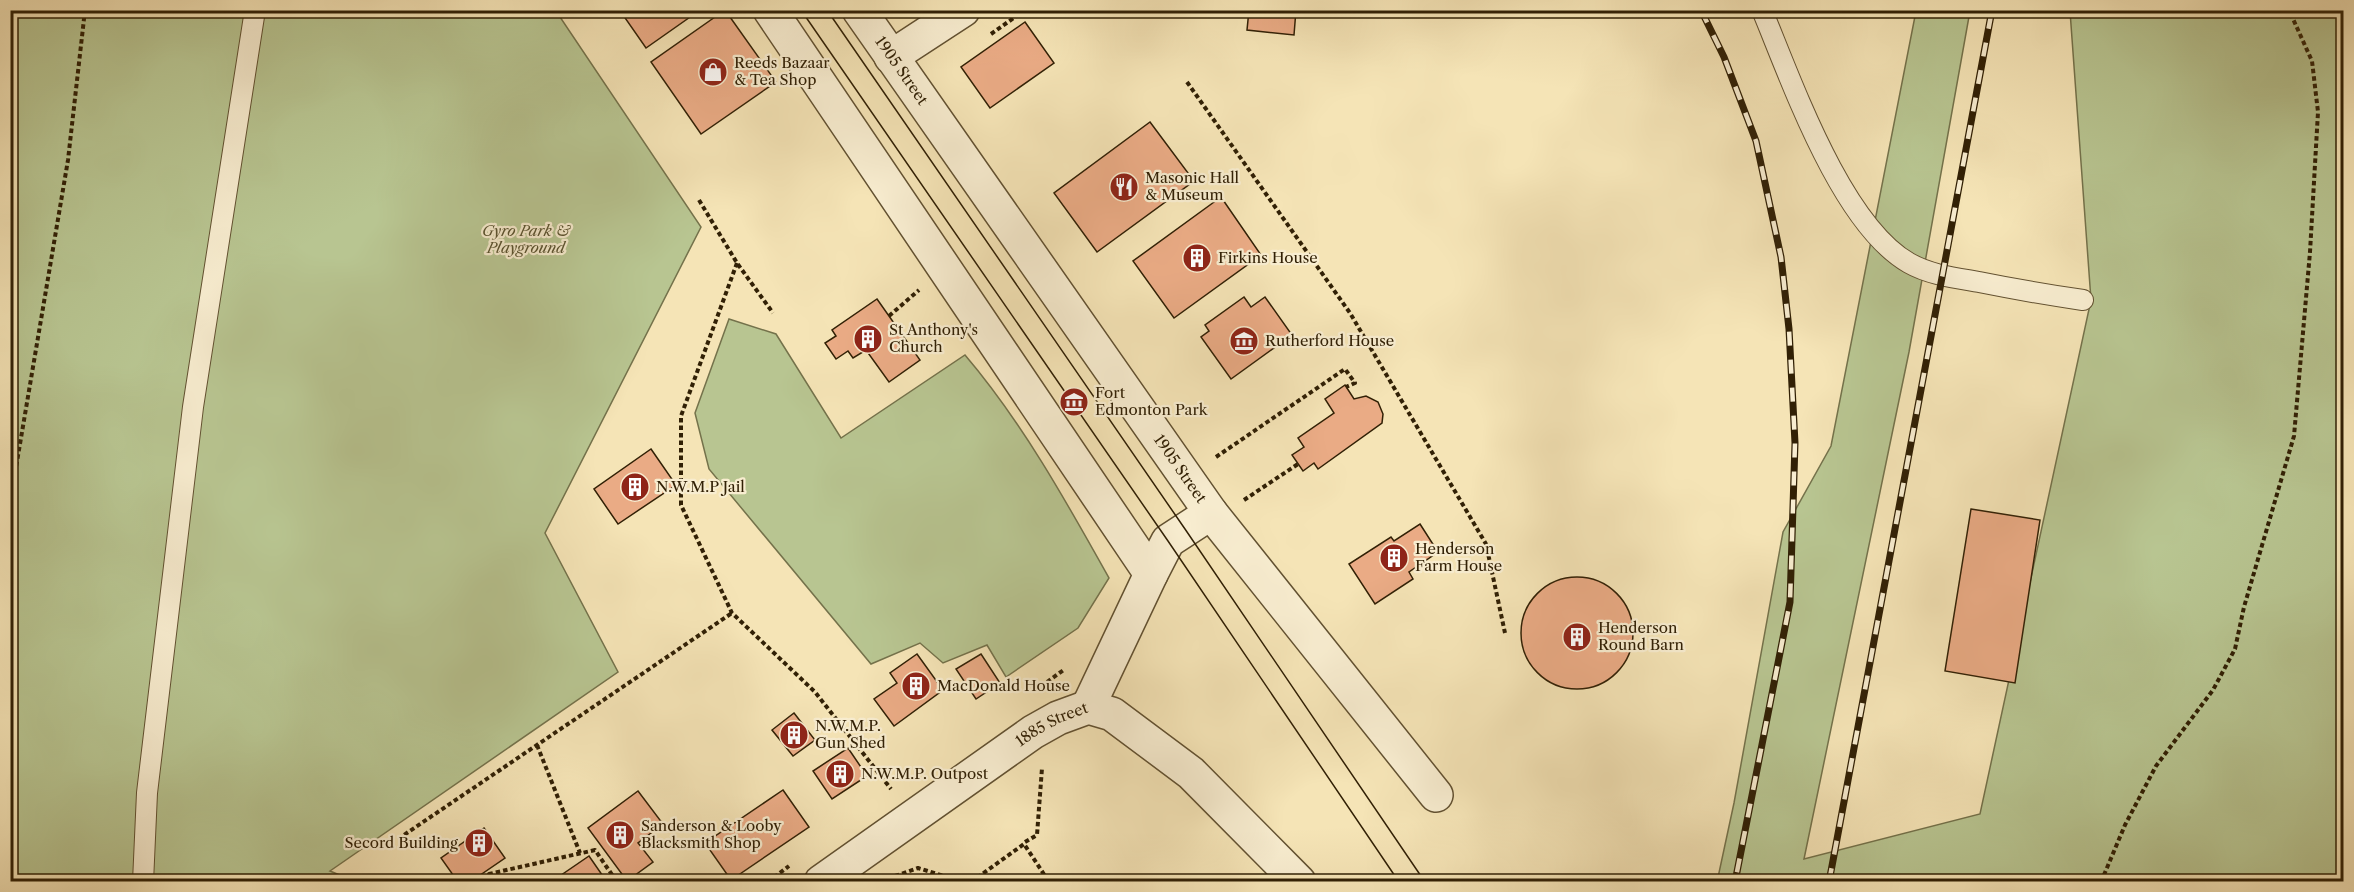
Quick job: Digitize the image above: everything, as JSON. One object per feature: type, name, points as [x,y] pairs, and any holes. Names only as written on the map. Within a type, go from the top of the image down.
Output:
[{"type":"street","points":[[770,10],[1150,574]]},
{"type":"street","name":"1905 Street","points":[[859,10],[1211,513],[1436,795]]},
{"type":"street","points":[[891,57],[963,10]]},
{"type":"street","points":[[1088,707],[1150,574],[1168,541],[1211,513]]},
{"type":"street","name":"1885 Street","points":[[809,871],[1046,724],[1088,707],[1112,714],[1191,773],[1299,882]]},
{"type":"lane","points":[[143,882],[147,793],[193,407],[255,10]]},
{"type":"lane","points":[[1762,10],[1814,134],[1831,167],[1851,201],[1891,250],[1910,264],[1944,275],[2082,300]]},
{"type":"path","points":[[10,503],[68,160],[85,10]]},
{"type":"path","points":[[2101,882],[2130,815],[2156,766],[2213,690],[2235,649],[2244,607],[2294,436],[2310,252],[2318,112],[2312,61],[2289,10]]},
{"type":"path","points":[[1187,82],[1350,313],[1486,544],[1505,633]]},
{"type":"path","points":[[699,200],[737,263],[773,313]]},
{"type":"path","points":[[737,263],[681,416],[681,505],[732,613],[815,692],[893,792]]},
{"type":"path","points":[[889,315],[920,289]]},
{"type":"path","points":[[1215,457],[1345,369],[1355,383],[1346,387]]},
{"type":"path","points":[[1243,500],[1298,464]]},
{"type":"path","points":[[398,839],[732,613]]},
{"type":"path","points":[[1044,684],[1073,664]]},
{"type":"path","points":[[1025,842],[1037,835],[1046,724]]},
{"type":"path","points":[[537,746],[580,853]]},
{"type":"path","points":[[971,882],[1024,844],[1049,882]]},
{"type":"path","points":[[490,882],[489,874],[595,850],[617,882]]},
{"type":"path","points":[[887,882],[898,874],[918,868],[963,882]]},
{"type":"path","points":[[768,882],[809,871]]},
{"type":"green space","name":"Gyro Park & Playground","points":[[10,11],[556,11],[701,227],[545,533],[618,672],[330,871],[354,881],[11,881]]},
{"type":"green space","points":[[1916,11],[1970,11],[1909,352],[1804,859],[1980,814],[2091,300],[2070,11],[2343,11],[2343,881],[1717,882],[1734,803],[1783,532],[1831,446]]},
{"type":"green space","points":[[729,319],[776,334],[841,438],[965,355],[1006,407],[1060,491],[1109,578],[1078,628],[1006,677],[987,645],[943,663],[920,643],[871,664],[709,469],[695,413]]},
{"type":"building","points":[[630,10],[700,10],[646,48],[623,15]]},
{"type":"building","name":"Reeds Bazaar & Tea Shop","points":[[725,10],[776,82],[701,134],[651,62]]},
{"type":"building","points":[[1249,10],[1296,10],[1294,35],[1247,30]]},
{"type":"building","points":[[1025,22],[1054,63],[990,108],[961,67]]},
{"type":"building","name":"Masonic Hall & Museum","points":[[1150,122],[1194,181],[1097,252],[1054,193]]},
{"type":"building","name":"Firkins House","points":[[1221,197],[1261,255],[1174,318],[1133,261]]},
{"type":"building","name":"Rutherford House","points":[[1244,297],[1251,307],[1265,297],[1292,335],[1231,379],[1201,337],[1209,331],[1205,325]]},
{"type":"building","name":"St Anthony's Church","points":[[877,299],[920,360],[889,382],[866,350],[853,358],[848,351],[836,359],[825,343],[836,336],[832,330]]},
{"type":"building","points":[[1345,385],[1354,399],[1366,396],[1378,402],[1383,414],[1382,423],[1318,469],[1314,463],[1303,471],[1292,455],[1304,447],[1298,438],[1334,413],[1325,399]]},
{"type":"building","name":"N.W.M.P Jail","points":[[651,449],[676,485],[618,524],[594,489]]},
{"type":"building","points":[[1971,509],[2040,520],[2015,683],[1945,671]]},
{"type":"building","name":"Henderson Farm House","points":[[1420,524],[1438,552],[1409,572],[1413,579],[1375,604],[1349,564],[1391,537],[1394,541]]},
{"type":"building","name":"Henderson Round Barn","points":[[1577,577],[1598,581],[1617,593],[1629,612],[1633,633],[1629,654],[1617,673],[1598,685],[1577,689],[1556,685],[1537,673],[1525,654],[1521,633],[1525,612],[1537,593],[1556,581]]},
{"type":"building","name":"MacDonald House","points":[[917,654],[943,690],[894,726],[874,699],[897,683],[890,673]]},
{"type":"building","points":[[981,654],[1000,683],[976,699],[956,669]]},
{"type":"building","name":"N.W.M.P. Gun Shed","points":[[794,713],[815,740],[793,756],[772,730]]},
{"type":"building","name":"N.W.M.P. Outpost","points":[[848,748],[867,776],[832,799],[813,771]]},
{"type":"building","points":[[783,790],[809,827],[731,880],[705,843]]},
{"type":"building","name":"Sanderson & Looby Blacksmith Shop","points":[[638,791],[663,824],[638,843],[653,862],[627,881],[588,828]]},
{"type":"building","name":"Secord Building","points":[[484,828],[505,858],[470,882],[458,882],[441,858]]},
{"type":"building","points":[[589,856],[607,882],[555,882],[554,880]]},
{"type":"tram line","points":[[801,10],[1168,541],[1399,882]]},
{"type":"tram line","points":[[827,10],[1425,882]]},
{"type":"railway","points":[[1701,10],[1724,57],[1756,141],[1781,257],[1789,329],[1795,443],[1790,602],[1735,882]]},
{"type":"railway","points":[[1829,882],[1992,10]]},
{"type":"place","name":"Reeds Bazaar & Tea Shop","points":[[713,72]]},
{"type":"place","name":"Masonic Hall & Museum","points":[[1124,187]]},
{"type":"place","name":"Firkins House","points":[[1197,258]]},
{"type":"place","name":"St Anthony's Church","points":[[868,339]]},
{"type":"place","name":"Rutherford House","points":[[1244,341]]},
{"type":"place","name":"Fort Edmonton Park","points":[[1074,402]]},
{"type":"place","name":"N.W.M.P Jail","points":[[635,487]]},
{"type":"place","name":"Henderson Farm House","points":[[1394,558]]},
{"type":"place","name":"Henderson Round Barn","points":[[1577,637]]},
{"type":"place","name":"MacDonald House","points":[[916,686]]},
{"type":"place","name":"N.W.M.P. Gun Shed","points":[[794,735]]},
{"type":"place","name":"N.W.M.P. Outpost","points":[[840,774]]},
{"type":"place","name":"Sanderson & Looby Blacksmith Shop","points":[[620,835]]},
{"type":"place","name":"Secord Building","points":[[479,843]]}]
